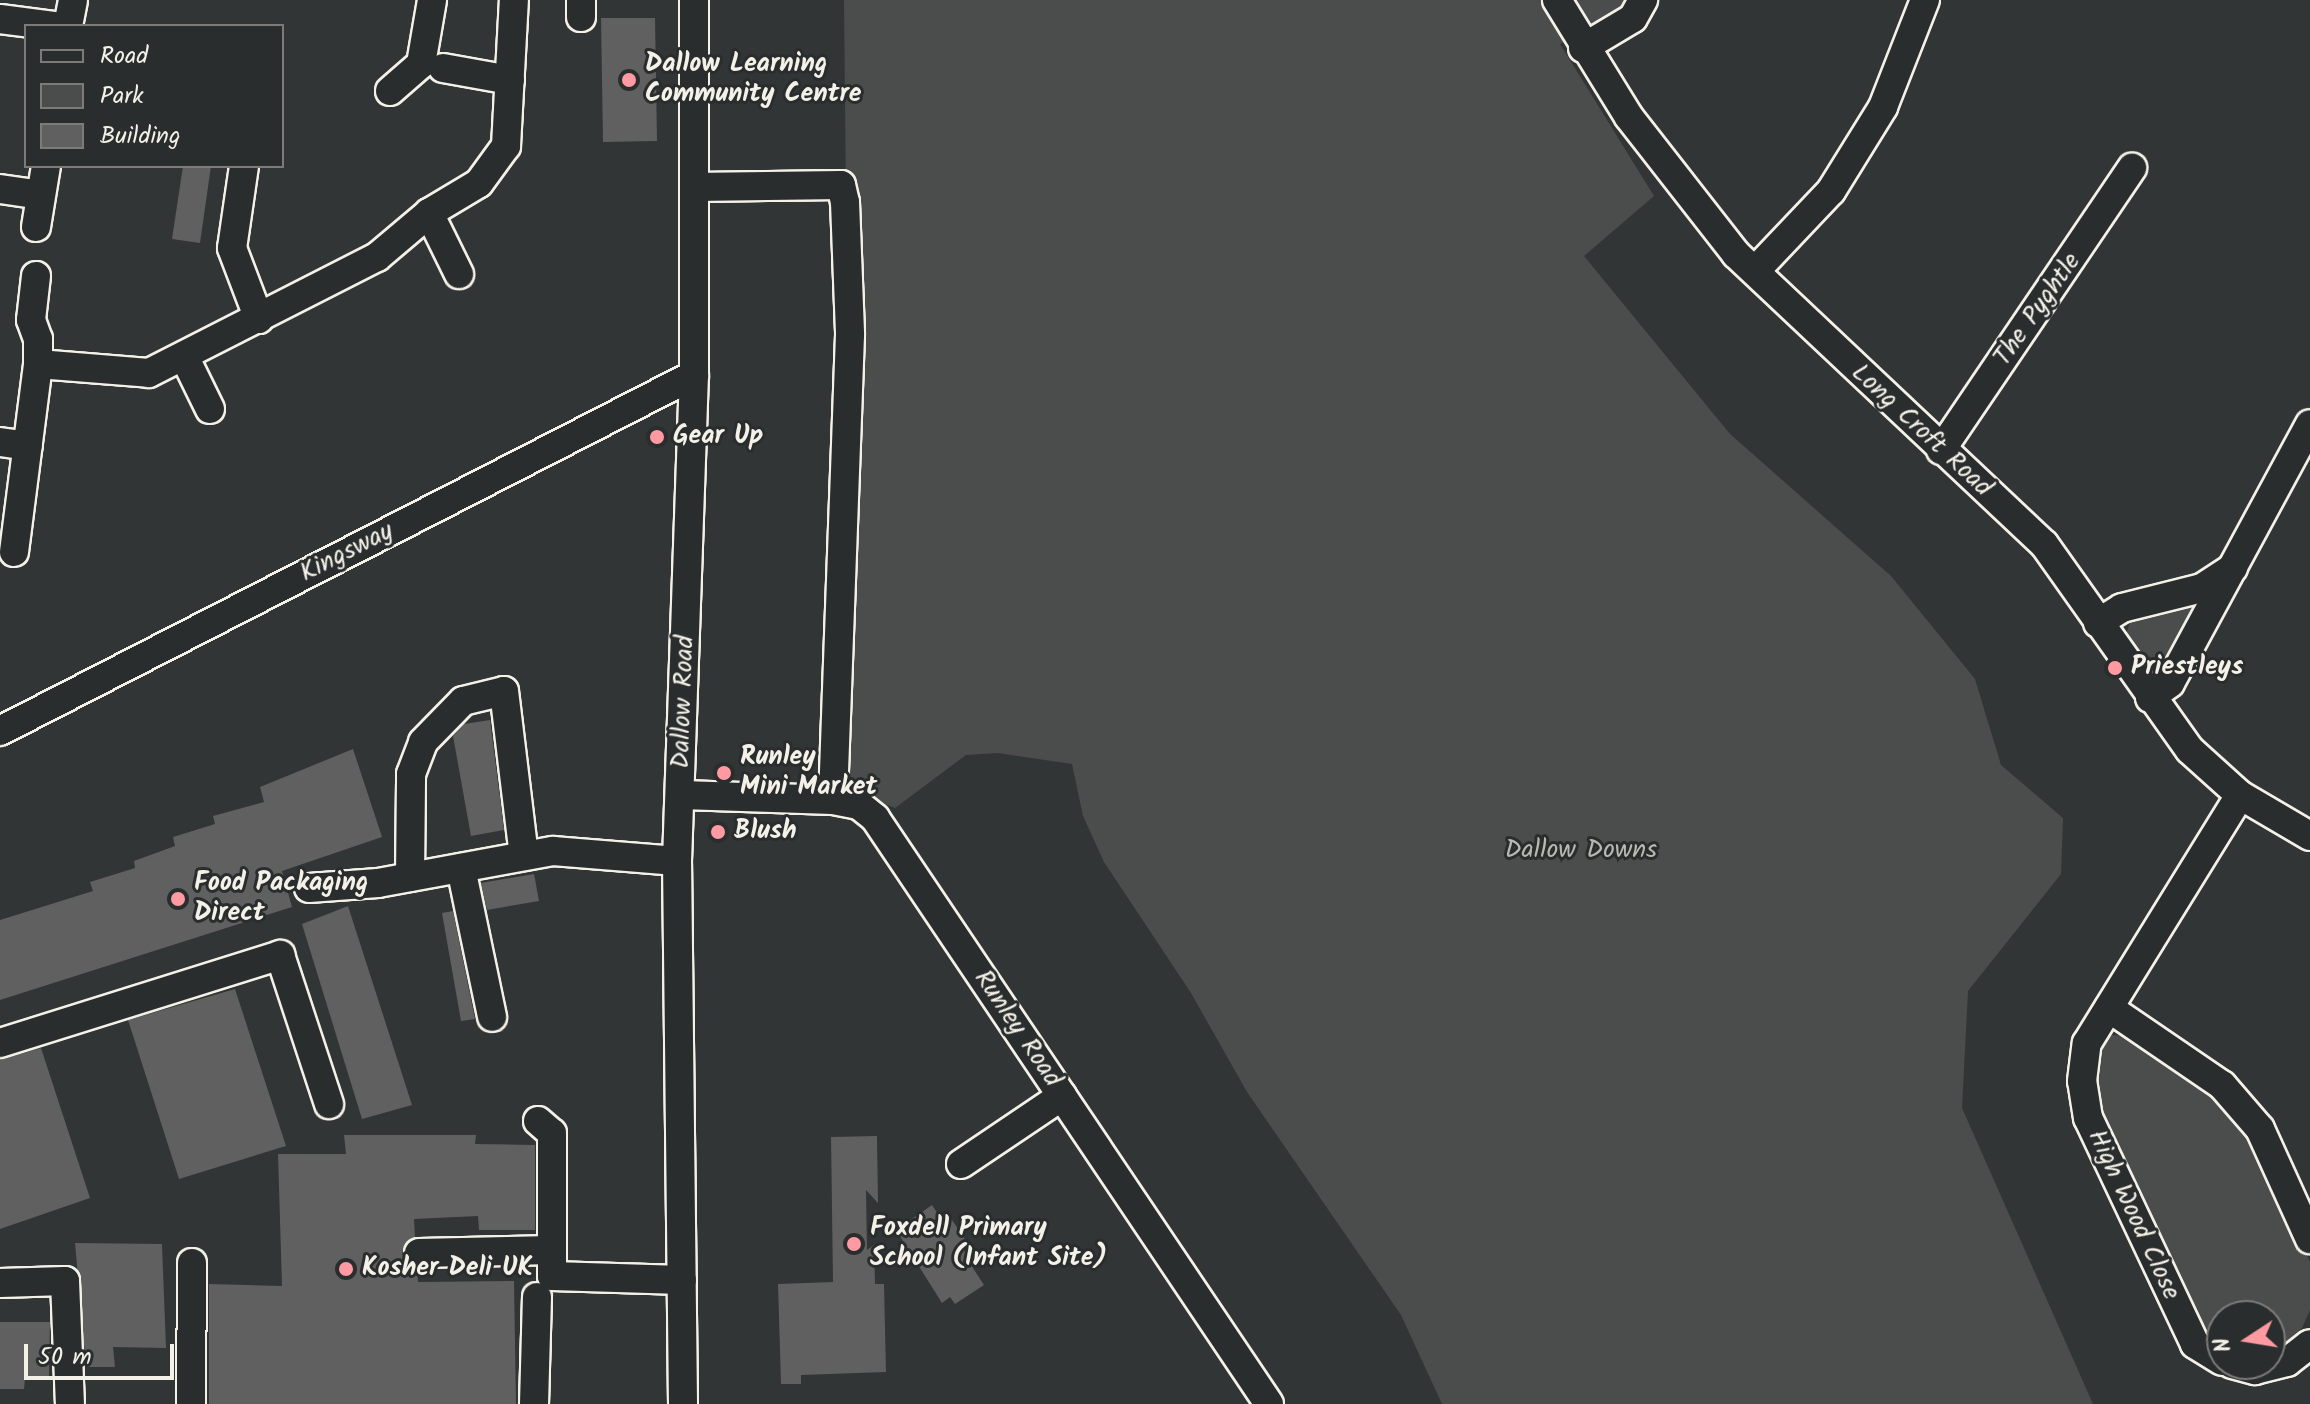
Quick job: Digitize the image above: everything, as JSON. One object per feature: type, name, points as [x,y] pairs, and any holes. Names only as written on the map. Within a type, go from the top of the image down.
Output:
[{"type":"street","points":[[68,24],[73,0]]},
{"type":"street","points":[[390,91],[421,64],[432,0]]},
{"type":"street","points":[[38,364],[149,373],[377,257],[429,213],[479,183],[506,146],[514,0]]},
{"type":"street","name":"Dallow Road","points":[[683,1404],[690,1315],[682,1280],[677,861],[682,795],[694,375],[694,0]]},
{"type":"street","name":"Long Croft Road","points":[[1557,0],[1583,48],[1670,175],[1736,254],[2044,544],[2150,698],[2190,750],[2240,795],[2310,836]]},
{"type":"street","points":[[1583,48],[1633,18],[1643,0]]},
{"type":"street","points":[[1756,270],[1839,179],[1883,107],[1925,0]]},
{"type":"street","points":[[0,19],[39,24]]},
{"type":"street","points":[[443,68],[510,80]]},
{"type":"street","points":[[36,227],[46,168]]},
{"type":"street","points":[[244,168],[232,248],[259,319]]},
{"type":"street","name":"The Pyghtle","points":[[1941,450],[2132,168]]},
{"type":"street","points":[[694,187],[841,185],[845,202],[850,335],[833,800]]},
{"type":"street","points":[[0,189],[41,195]]},
{"type":"street","points":[[429,213],[459,274]]},
{"type":"street","points":[[14,552],[14,444],[38,364],[38,339],[31,320],[36,276]]},
{"type":"street","points":[[184,356],[210,409]]},
{"type":"street","name":"Kingsway","points":[[0,731],[694,375]]},
{"type":"street","points":[[2150,698],[2170,683],[2237,565],[2310,424]]},
{"type":"street","points":[[2098,623],[2122,608],[2202,588],[2237,565]]},
{"type":"street","points":[[410,877],[411,774],[423,742],[463,701],[504,691],[524,856]]},
{"type":"street","name":"Runley Road","points":[[682,795],[833,800],[859,805],[875,818],[1269,1404]]},
{"type":"street","name":"High Wood Close","points":[[2206,1351],[2195,1344],[2088,1118],[2082,1081],[2087,1043],[2240,795]]},
{"type":"street","points":[[309,888],[410,877],[553,851],[677,861]]},
{"type":"street","points":[[461,868],[492,1017]]},
{"type":"street","points":[[0,1043],[280,955],[329,1104]]},
{"type":"street","points":[[2109,1008],[2222,1085],[2260,1129],[2310,1239]]},
{"type":"street","points":[[961,1164],[1062,1096]]},
{"type":"street","points":[[538,1121],[552,1133],[552,1276],[682,1280]]},
{"type":"street","points":[[419,1253],[552,1250]]},
{"type":"street","points":[[191,1404],[192,1263]]},
{"type":"street","points":[[0,1283],[65,1281],[70,1404]]},
{"type":"street","points":[[534,1404],[537,1297]]},
{"type":"street","points":[[2286,1362],[2310,1344]]},
{"type":"green space","name":"Dallow Downs","points":[[844,0],[1627,0],[1609,19],[1560,44],[1654,196],[1584,256],[1730,434],[1891,576],[1975,679],[2001,765],[2063,818],[2061,874],[1968,991],[1962,1108],[2093,1404],[1442,1404],[1401,1315],[1247,1092],[1191,993],[1104,862],[1083,816],[1072,764],[998,753],[966,755],[895,808],[830,782],[848,400]]},
{"type":"green space","points":[[2204,598],[2169,665],[2142,663],[2125,638],[2132,616]]},
{"type":"green space","points":[[2112,1035],[2141,1037],[2202,1080],[2258,1148],[2310,1262],[2310,1310],[2302,1328],[2286,1342],[2286,1300],[2206,1300],[2206,1336],[2102,1136],[2091,1088],[2100,1041]]},
{"type":"building","name":"Dallow Learning Community Centre","points":[[601,18],[655,18],[657,141],[603,142]]},
{"type":"building","points":[[183,168],[211,168],[200,243],[172,239]]},
{"type":"building","points":[[490,720],[504,830],[471,836],[453,736],[464,724]]},
{"type":"building","name":"Food Packaging Direct","points":[[353,749],[382,837],[282,871],[292,907],[0,1000],[0,920],[93,891],[90,882],[135,868],[134,861],[175,846],[173,837],[215,824],[213,816],[264,802],[260,787]]},
{"type":"building","points":[[534,874],[539,901],[487,910],[481,883]]},
{"type":"building","points":[[348,906],[412,1105],[362,1119],[302,924]]},
{"type":"building","points":[[453,911],[475,1019],[461,1021],[442,913]]},
{"type":"building","points":[[235,989],[286,1146],[179,1179],[128,1020]]},
{"type":"building","points":[[41,1048],[90,1198],[0,1229],[0,1060]]},
{"type":"building","name":"Kosher Deli UK","points":[[344,1135],[476,1135],[475,1144],[535,1145],[535,1230],[479,1230],[478,1216],[414,1219],[415,1237],[402,1253],[405,1262],[417,1270],[418,1282],[514,1281],[516,1404],[209,1404],[209,1284],[282,1286],[278,1154],[346,1154]]},
{"type":"building","points":[[877,1136],[878,1203],[866,1190],[867,1250],[874,1245],[875,1284],[884,1284],[886,1372],[801,1375],[801,1384],[781,1384],[778,1284],[833,1282],[831,1137]]},
{"type":"building","points":[[932,1205],[943,1222],[950,1217],[977,1257],[969,1262],[984,1285],[955,1304],[950,1297],[942,1303],[896,1230]]},
{"type":"building","points":[[75,1243],[162,1244],[166,1348],[113,1347],[115,1367],[86,1367]]},
{"type":"building","points":[[0,1322],[50,1322],[49,1376],[25,1378],[24,1389],[0,1389]]},
{"type":"place","name":"Dallow Learning Community Centre","points":[[629,80]]},
{"type":"place","name":"Gear Up","points":[[657,437]]},
{"type":"place","name":"Priestleys","points":[[2115,668]]},
{"type":"place","name":"Runley Mini Market","points":[[724,773]]},
{"type":"place","name":"Blush","points":[[718,832]]},
{"type":"place","name":"Food Packaging Direct","points":[[178,899]]},
{"type":"place","name":"Foxdell Primary School (Infant Site)","points":[[854,1244]]},
{"type":"place","name":"Kosher Deli UK","points":[[346,1269]]}]
